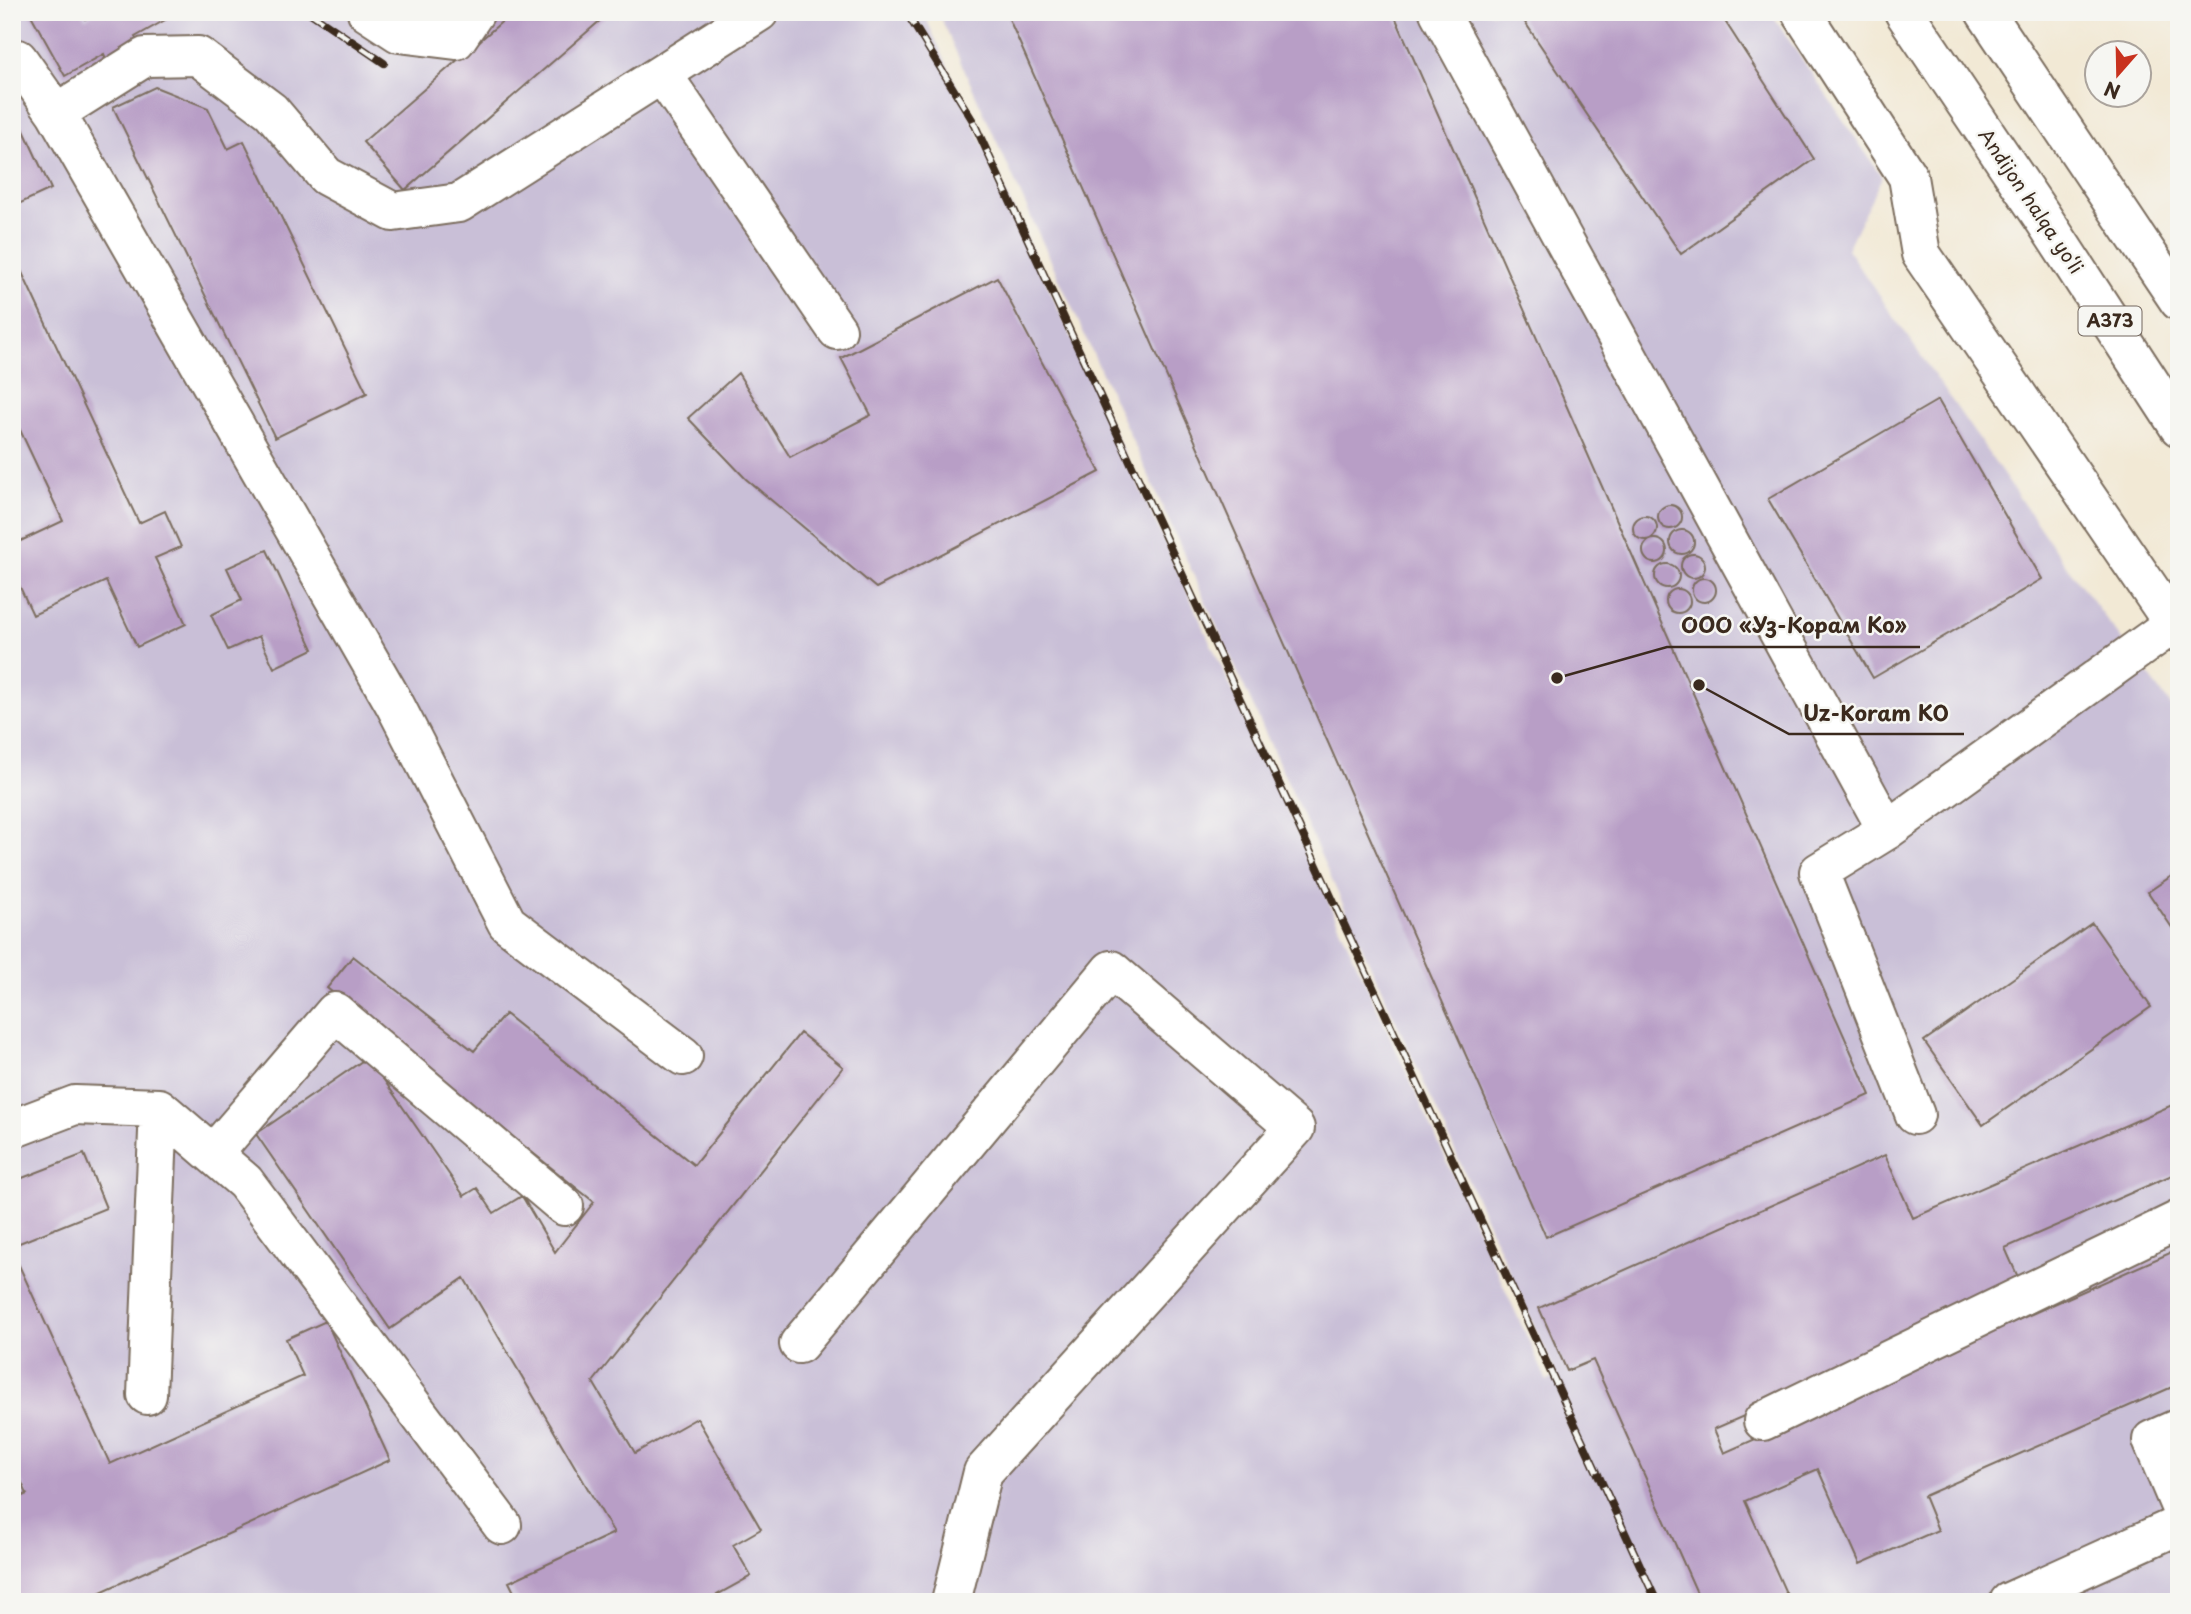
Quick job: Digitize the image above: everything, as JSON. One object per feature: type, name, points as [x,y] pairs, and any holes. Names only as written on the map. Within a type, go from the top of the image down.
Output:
[{"type":"main road","points":[[367,12],[399,33],[456,40],[475,12]]},
{"type":"main road","points":[[56,113],[145,57],[198,56],[271,111],[326,176],[393,212],[459,203],[759,12]]},
{"type":"main road","points":[[1439,12],[1887,830]]},
{"type":"main road","points":[[1801,12],[1908,177],[1921,254],[2176,628],[1887,830],[1819,872],[1915,1115]]},
{"type":"main road","name":"Andijon halqa yo‘li","points":[[1904,12],[2042,215],[2179,428]]},
{"type":"main road","points":[[1985,12],[2179,301]]},
{"type":"main road","points":[[12,62],[18,59],[56,113],[394,703],[508,923],[683,1056]]},
{"type":"main road","points":[[662,74],[836,330]]},
{"type":"main road","points":[[799,1345],[1111,971],[1295,1128],[983,1472],[951,1602]]},
{"type":"main road","points":[[213,1154],[335,1012],[564,1206]]},
{"type":"main road","points":[[12,1129],[75,1105],[159,1108],[245,1182],[502,1525]]},
{"type":"main road","points":[[146,1395],[159,1108]]},
{"type":"main road","points":[[1763,1421],[2179,1220]]},
{"type":"main road","points":[[2179,1428],[2152,1440],[2179,1504]]},
{"type":"main road","points":[[2009,1602],[2179,1525]]},
{"type":"shaded area","points":[[12,12],[923,12],[1547,1381],[1557,1376],[938,12],[1770,12],[1882,177],[1847,249],[2065,564],[2179,716],[2179,1602],[12,1602]]},
{"type":"building","points":[[26,12],[81,12],[85,19],[98,12],[170,12],[174,15],[135,37],[139,43],[107,61],[104,54],[65,76],[31,15]]},
{"type":"building","points":[[513,12],[610,12],[405,190],[363,142]]},
{"type":"building","points":[[1006,12],[1393,12],[1870,1095],[1546,1237]]},
{"type":"building","points":[[1518,12],[1719,12],[1814,159],[1681,254]]},
{"type":"building","points":[[155,87],[208,108],[228,149],[244,141],[367,393],[275,438],[113,107]]},
{"type":"building","points":[[21,124],[51,189],[12,207],[12,128]]},
{"type":"building","points":[[18,264],[139,523],[165,511],[181,547],[155,558],[186,624],[137,647],[106,581],[33,615],[12,570],[12,545],[63,521],[12,413],[12,266]]},
{"type":"building","points":[[997,277],[1100,472],[876,588],[746,479],[688,418],[738,373],[790,457],[871,415],[841,358]]},
{"type":"building","points":[[1938,400],[2042,579],[1873,678],[1768,499]]},
{"type":"building","points":[[1670,505],[1681,512],[1682,517],[1675,528],[1670,529],[1659,522],[1658,517],[1665,506]]},
{"type":"building","points":[[1645,516],[1653,520],[1657,528],[1653,536],[1645,540],[1637,536],[1633,528],[1637,520]]},
{"type":"building","points":[[1682,530],[1690,534],[1694,542],[1690,550],[1682,554],[1674,550],[1670,542],[1674,534]]},
{"type":"building","points":[[1655,539],[1663,543],[1667,551],[1663,559],[1655,563],[1647,559],[1643,551],[1647,543]]},
{"type":"building","points":[[267,550],[313,649],[274,668],[259,636],[228,650],[211,615],[242,600],[227,568]]},
{"type":"building","points":[[1693,554],[1701,558],[1705,566],[1701,574],[1693,578],[1685,574],[1681,566],[1685,558]]},
{"type":"building","points":[[1667,564],[1675,568],[1679,576],[1675,584],[1667,588],[1659,584],[1655,576],[1659,568]]},
{"type":"building","points":[[1704,578],[1712,582],[1716,590],[1712,598],[1704,602],[1696,598],[1692,590],[1696,582]]},
{"type":"building","points":[[1678,589],[1686,593],[1690,601],[1686,609],[1678,613],[1670,609],[1666,601],[1670,593]]},
{"type":"building","points":[[2179,871],[2179,938],[2148,892]]},
{"type":"building","points":[[2092,923],[2151,1007],[1983,1125],[1924,1041]]},
{"type":"building","points":[[353,956],[474,1051],[505,1014],[694,1165],[800,1033],[843,1067],[593,1382],[635,1453],[697,1418],[761,1529],[733,1545],[751,1576],[717,1595],[721,1602],[519,1602],[509,1582],[614,1533],[464,1278],[390,1329],[256,1134],[368,1057],[464,1196],[477,1188],[494,1213],[522,1196],[555,1252],[594,1202],[327,988]]},
{"type":"building","points":[[2179,1102],[2179,1172],[2005,1248],[2025,1293],[1714,1429],[1724,1453],[2179,1249],[2179,1384],[1924,1496],[1938,1530],[1860,1564],[1818,1469],[1745,1501],[1790,1602],[1701,1602],[1593,1360],[1567,1371],[1539,1308],[1885,1155],[1913,1218]]},
{"type":"building","points":[[84,1154],[106,1208],[12,1246],[12,1182]]},
{"type":"building","points":[[17,1261],[110,1464],[303,1376],[286,1339],[326,1321],[390,1460],[79,1602],[12,1602],[12,1501],[27,1494],[12,1461],[12,1429],[15,1427],[12,1420],[12,1263]]},
{"type":"railway","points":[[309,12],[384,63]]},
{"type":"railway","points":[[906,12],[973,121],[1657,1602]]},
{"type":"place","name":"ООО «Уз-Корам Ко»","points":[[1557,678]]},
{"type":"place","name":"Uz-Koram KO","points":[[1699,685]]}]
